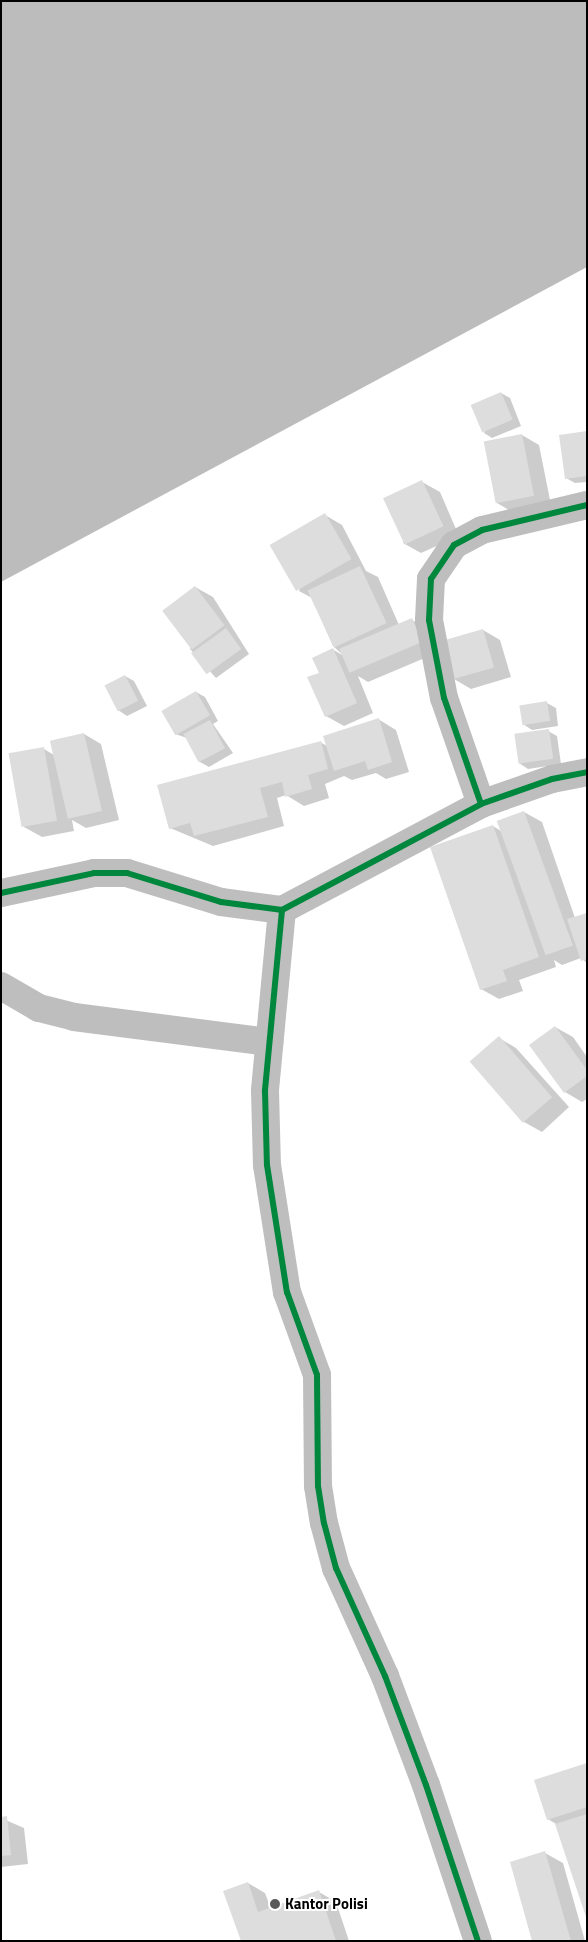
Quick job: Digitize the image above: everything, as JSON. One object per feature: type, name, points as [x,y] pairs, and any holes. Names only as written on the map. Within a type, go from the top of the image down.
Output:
[{"type":"street","points":[[481,804],[444,698],[429,620],[431,579],[454,545],[482,530],[587,505]]},
{"type":"street","points":[[1,893],[94,873],[127,873],[221,902],[282,910],[481,804],[552,779],[587,772]]},
{"type":"street","points":[[282,910],[269,1042],[266,1156],[274,1230],[287,1292],[317,1375],[318,1486],[324,1523],[336,1568],[385,1676],[426,1786],[478,1941]]},
{"type":"street","points":[[1,986],[39,1008],[74,1017],[269,1042]]},
{"type":"shaded area","points":[[1,1],[587,1],[587,267],[1,582]]},
{"type":"building","points":[[501,392],[513,420],[482,433],[471,405]]},
{"type":"building","points":[[587,431],[587,476],[565,479],[559,435]]},
{"type":"building","points":[[522,434],[534,496],[496,503],[484,441]]},
{"type":"building","points":[[422,480],[444,526],[405,544],[383,498]]},
{"type":"building","points":[[325,513],[352,559],[296,591],[270,545]]},
{"type":"building","points":[[360,566],[387,623],[334,648],[307,591]]},
{"type":"building","points":[[195,586],[224,625],[192,650],[162,611]]},
{"type":"building","points":[[412,618],[422,642],[349,673],[339,649]]},
{"type":"building","points":[[226,628],[241,649],[206,674],[191,653]]},
{"type":"building","points":[[483,629],[494,667],[452,680],[441,641]]},
{"type":"building","points":[[333,648],[357,703],[325,717],[307,677],[319,673],[312,658]]},
{"type":"building","points":[[125,675],[138,701],[118,711],[105,685]]},
{"type":"building","points":[[196,691],[210,715],[175,735],[161,711]]},
{"type":"building","points":[[547,701],[550,721],[522,725],[519,705]]},
{"type":"building","points":[[379,718],[392,762],[368,770],[365,761],[334,771],[323,736]]},
{"type":"building","points":[[210,720],[225,748],[199,762],[184,734]]},
{"type":"building","points":[[549,729],[553,759],[519,764],[514,734]]},
{"type":"building","points":[[84,733],[102,811],[68,819],[50,741]]},
{"type":"building","points":[[321,741],[328,769],[308,775],[312,789],[285,797],[282,782],[260,788],[268,817],[194,836],[190,823],[169,829],[157,785]]},
{"type":"building","points":[[44,747],[57,821],[22,827],[9,753]]},
{"type":"building","points":[[524,811],[573,945],[546,955],[497,821]]},
{"type":"building","points":[[493,825],[539,957],[503,970],[507,981],[480,990],[430,847]]},
{"type":"building","points":[[587,913],[587,959],[581,961],[567,919]]},
{"type":"building","points":[[555,1026],[587,1070],[587,1076],[564,1093],[529,1045]]},
{"type":"building","points":[[499,1036],[552,1097],[523,1123],[470,1062]]},
{"type":"building","points":[[587,1763],[587,1807],[547,1820],[534,1780]]},
{"type":"building","points":[[587,1814],[587,1917],[586,1917],[555,1824]]},
{"type":"building","points":[[7,1816],[11,1855],[1,1856],[1,1817]]},
{"type":"building","points":[[545,1851],[571,1941],[532,1941],[510,1862]]},
{"type":"building","points":[[248,1882],[258,1912],[319,1890],[336,1941],[241,1941],[223,1891]]},
{"type":"cycle path","points":[[481,804],[444,698],[429,620],[431,579],[454,545],[482,530],[587,505]]},
{"type":"cycle path","points":[[1,893],[94,873],[127,873],[221,902],[282,910],[481,804],[552,779],[587,772]]},
{"type":"cycle path","points":[[282,910],[265,1091],[267,1165],[287,1292],[317,1375],[318,1486],[324,1523],[336,1568],[385,1676],[426,1785],[478,1941]]},
{"type":"place","name":"Kantor Polisi","points":[[275,1904]]}]
